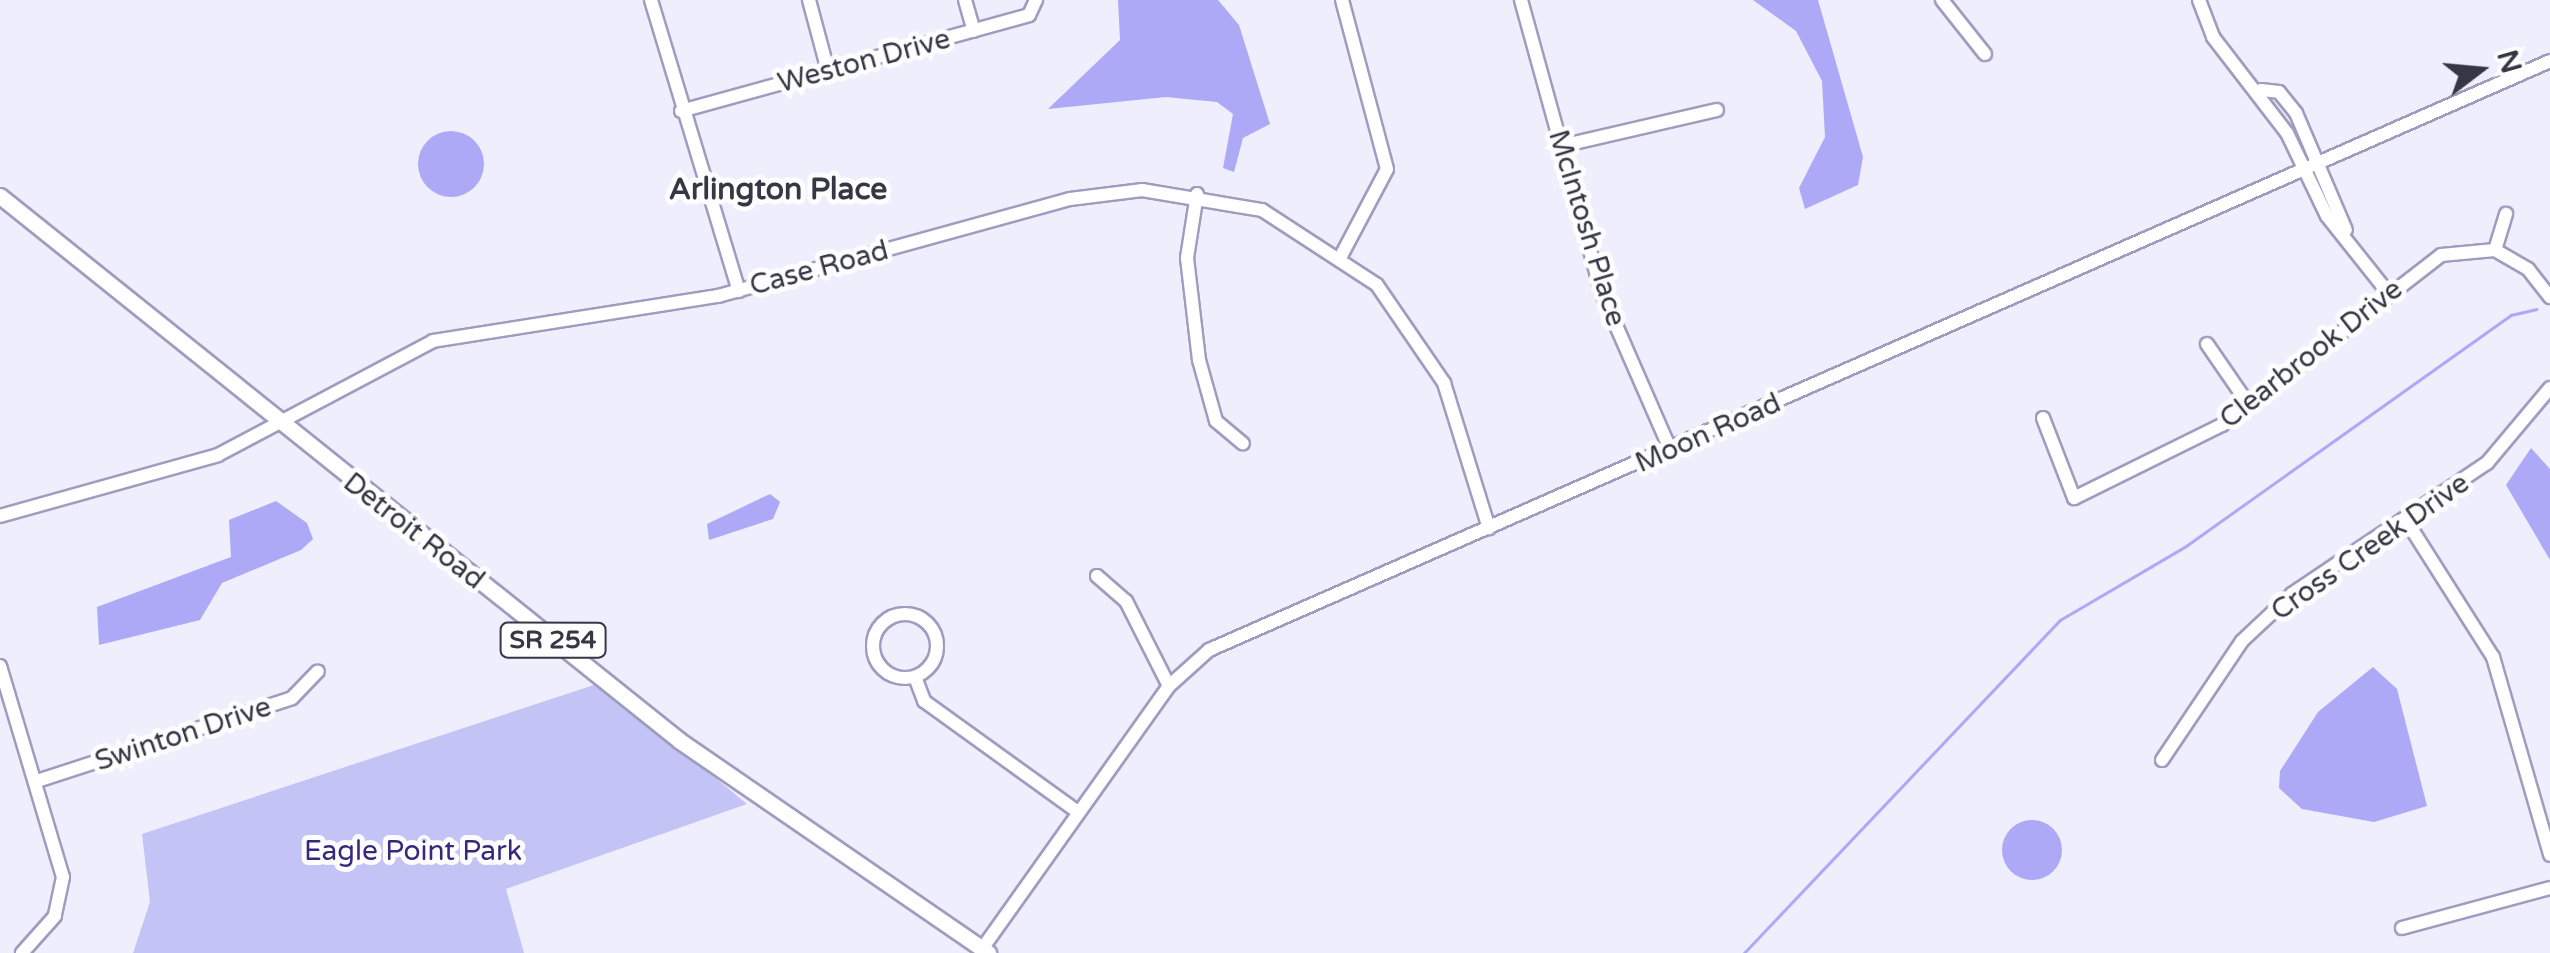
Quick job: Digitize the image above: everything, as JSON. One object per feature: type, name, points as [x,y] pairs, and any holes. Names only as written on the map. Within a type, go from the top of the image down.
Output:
[{"type":"main road","name":"Detroit Road","points":[[0,196],[277,423],[680,741],[985,951]]},
{"type":"street","points":[[652,0],[681,111],[739,290]]},
{"type":"street","points":[[809,0],[828,71]]},
{"type":"street","points":[[965,0],[974,31]]},
{"type":"street","name":"Weston Drive","points":[[681,111],[1029,15],[1036,0]]},
{"type":"street","points":[[1341,256],[1387,170],[1342,0]]},
{"type":"street","name":"McIntosh Place","points":[[1521,0],[1604,300],[1670,450]]},
{"type":"street","points":[[1942,0],[1986,54]]},
{"type":"street","points":[[2199,0],[2217,44],[2261,90],[2327,216],[2346,230]]},
{"type":"street","name":"Moon Road","points":[[985,951],[1169,686],[1208,650],[2550,61]]},
{"type":"street","points":[[2261,90],[2280,92],[2321,160],[2346,230],[2389,294]]},
{"type":"street","points":[[1561,146],[1717,110]]},
{"type":"street","points":[[1197,194],[1187,258],[1199,360],[1216,421],[1244,444]]},
{"type":"street","name":"Case Road","points":[[0,516],[218,455],[433,341],[739,290],[1070,199],[1197,194],[1262,210],[1341,256],[1388,296],[1430,355],[1489,528]]},
{"type":"street","points":[[2506,214],[2496,250],[2528,269],[2550,297]]},
{"type":"street","name":"Clearbrook Drive","points":[[2044,418],[2074,498],[2169,456],[2249,405],[2448,252],[2496,250]]},
{"type":"street","points":[[2207,344],[2249,405]]},
{"type":"street","name":"Cross Creek Drive","points":[[2162,760],[2242,641],[2292,594],[2487,463],[2550,388]]},
{"type":"street","points":[[2406,520],[2493,657],[2550,855]]},
{"type":"street","points":[[1097,576],[1126,601],[1169,686]]},
{"type":"street","points":[[898,615],[918,618],[936,643],[915,677],[886,672],[874,655],[880,626],[898,615]]},
{"type":"street","points":[[0,666],[37,780],[62,896],[46,931],[22,953]]},
{"type":"street","name":"Swinton Drive","points":[[37,780],[292,698],[318,671]]},
{"type":"street","points":[[915,677],[924,701],[1078,812]]},
{"type":"street","points":[[2402,928],[2550,888]]},
{"type":"green space","name":"Eagle Point Park","points":[[600,683],[747,804],[506,889],[524,953],[133,953],[150,902],[142,834]]},
{"type":"shaded area","points":[[1118,0],[1218,0],[1239,25],[1270,124],[1243,138],[1234,172],[1223,168],[1233,114],[1217,102],[1166,97],[1048,109],[1120,40]]},
{"type":"shaded area","points":[[1753,0],[1818,0],[1863,157],[1858,185],[1805,209],[1799,188],[1825,137],[1822,81],[1796,31]]},
{"type":"shaded area","points":[[451,131],[474,141],[484,164],[474,187],[451,197],[428,187],[418,164],[428,141]]},
{"type":"shaded area","points":[[2531,448],[2550,469],[2550,560],[2506,485]]},
{"type":"shaded area","points":[[770,494],[780,502],[773,519],[709,540],[707,524]]},
{"type":"shaded area","points":[[276,501],[307,523],[313,539],[301,550],[222,583],[200,620],[99,645],[97,607],[231,557],[229,520]]},
{"type":"shaded area","points":[[2373,667],[2397,689],[2427,806],[2374,822],[2302,809],[2279,788],[2280,771],[2318,712]]},
{"type":"shaded area","points":[[2032,820],[2053,829],[2062,850],[2053,871],[2032,880],[2011,871],[2002,850],[2011,829]]},
{"type":"waterway","points":[[1744,953],[2060,620],[2186,546],[2511,315],[2536,309]]},
{"type":"district","name":"Arlington Place","points":[[778,190]]}]
